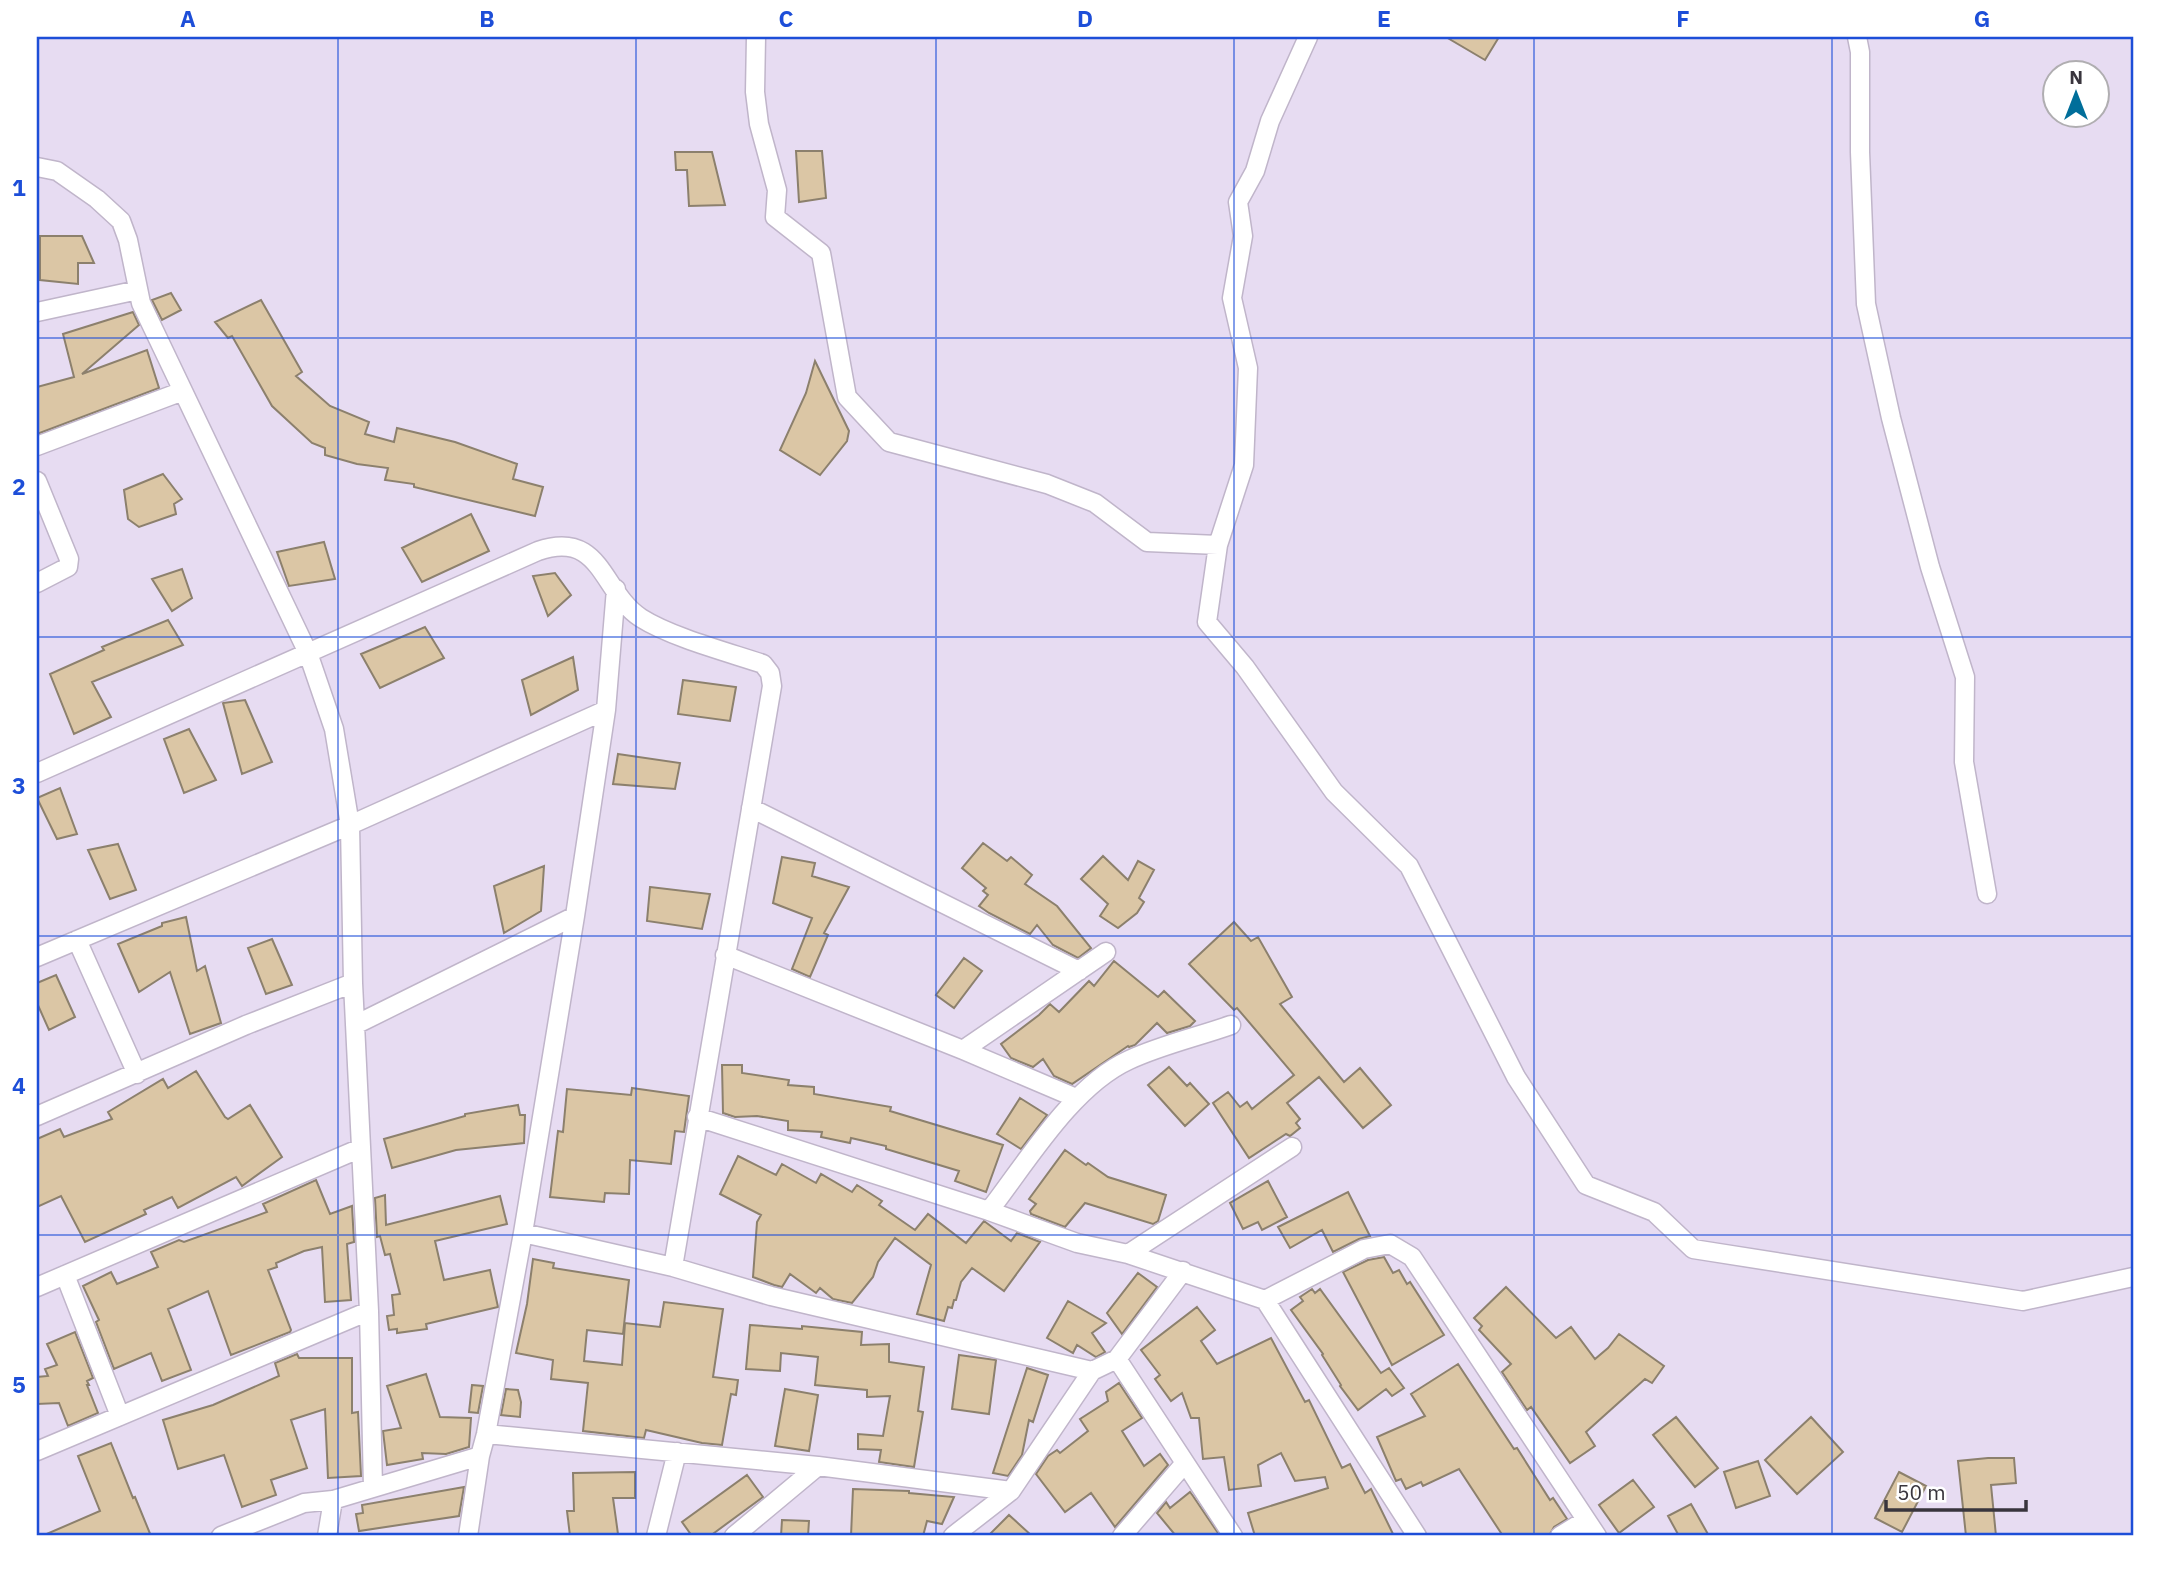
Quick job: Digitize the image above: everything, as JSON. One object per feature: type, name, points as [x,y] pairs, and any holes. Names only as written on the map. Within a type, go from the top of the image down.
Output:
[{"type":"street","points":[[757,37],[755,92],[759,124],[777,190],[775,217],[821,253],[847,397],[889,442],[1047,484],[1095,503],[1147,541],[1218,545]]},
{"type":"street","points":[[1308,37],[1270,121],[1255,171],[1238,202],[1243,236],[1233,298],[1248,368],[1244,465],[1218,545],[1207,622],[1245,667],[1334,792],[1409,866],[1516,1077],[1586,1185],[1654,1212],[1693,1249],[2023,1301],[2133,1277]]},
{"type":"street","points":[[1857,37],[1860,52],[1860,152],[1866,304],[1891,418],[1930,567],[1965,677],[1964,762],[1987,894]]},
{"type":"street","points":[[37,167],[57,171],[97,199],[121,221],[128,240],[141,303],[308,653],[334,729],[349,825],[353,983],[369,1311],[373,1488]]},
{"type":"street","points":[[37,312],[138,290]]},
{"type":"street","points":[[37,446],[183,391]]},
{"type":"street","points":[[37,481],[69,559],[68,567],[37,583]]},
{"type":"street","points":[[37,773],[538,551],[557,545],[572,548],[593,558],[626,604],[640,617],[668,631],[763,664],[770,673],[772,686],[673,1266]]},
{"type":"street","points":[[468,1536],[480,1456],[523,1233],[575,916],[606,710],[616,589]]},
{"type":"street","points":[[37,957],[349,825],[606,710]]},
{"type":"street","points":[[751,808],[1079,971]]},
{"type":"street","points":[[355,1025],[575,916]]},
{"type":"street","points":[[77,940],[137,1074]]},
{"type":"street","points":[[963,1050],[1106,952]]},
{"type":"street","points":[[724,955],[1076,1098]]},
{"type":"street","points":[[37,1116],[246,1025],[353,983]]},
{"type":"street","points":[[989,1211],[1076,1098],[1094,1082],[1129,1060],[1231,1025]]},
{"type":"street","points":[[697,1117],[989,1211],[1077,1243],[1128,1254],[1265,1300],[1417,1536]]},
{"type":"street","points":[[1128,1254],[1292,1147]]},
{"type":"street","points":[[37,1287],[361,1148]]},
{"type":"street","points":[[523,1233],[673,1266],[771,1296],[1092,1371]]},
{"type":"street","points":[[1265,1300],[1364,1249],[1390,1244],[1412,1257],[1597,1536]]},
{"type":"street","points":[[953,1536],[1012,1490],[1092,1371],[1118,1359],[1183,1271]]},
{"type":"street","points":[[65,1275],[120,1416]]},
{"type":"street","points":[[37,1451],[369,1311]]},
{"type":"street","points":[[1118,1359],[1233,1536]]},
{"type":"street","points":[[486,1434],[818,1466],[1012,1490]]},
{"type":"street","points":[[656,1536],[677,1452]]},
{"type":"street","points":[[221,1536],[304,1503],[333,1500],[480,1456]]},
{"type":"street","points":[[1122,1536],[1185,1463]]},
{"type":"street","points":[[734,1536],[818,1466]]},
{"type":"street","points":[[327,1536],[333,1500]]},
{"type":"street","points":[[1560,1536],[1586,1520]]},
{"type":"building","points":[[1446,37],[1499,37],[1485,60]]},
{"type":"building","points":[[796,151],[822,151],[826,198],[799,202]]},
{"type":"building","points":[[675,152],[712,152],[725,205],[689,206],[687,170],[676,170]]},
{"type":"building","points":[[40,236],[82,236],[94,263],[78,263],[78,284],[40,280]]},
{"type":"building","points":[[171,293],[181,310],[162,320],[152,300]]},
{"type":"building","points":[[261,300],[302,372],[296,376],[330,406],[369,422],[365,434],[394,442],[397,428],[455,442],[517,464],[513,479],[543,487],[535,516],[414,487],[414,484],[385,480],[388,468],[357,464],[325,455],[325,448],[312,443],[272,406],[232,336],[228,338],[215,322]]},
{"type":"building","points":[[133,312],[139,325],[82,374],[147,350],[159,388],[37,434],[37,387],[74,377],[63,334]]},
{"type":"building","points":[[815,361],[849,431],[847,441],[820,475],[780,450],[806,393]]},
{"type":"building","points":[[163,474],[182,499],[174,504],[176,514],[139,527],[128,519],[124,490]]},
{"type":"building","points":[[471,514],[489,551],[422,582],[402,548]]},
{"type":"building","points":[[324,542],[335,579],[289,586],[277,552]]},
{"type":"building","points":[[182,569],[192,598],[172,611],[152,579]]},
{"type":"building","points":[[555,573],[571,595],[548,616],[533,576]]},
{"type":"building","points":[[168,620],[183,645],[92,682],[111,717],[74,734],[50,674],[104,650],[102,647]]},
{"type":"building","points":[[425,627],[444,658],[380,688],[361,654]]},
{"type":"building","points":[[573,657],[578,690],[531,715],[522,680]]},
{"type":"building","points":[[683,680],[736,687],[730,721],[678,714]]},
{"type":"building","points":[[245,700],[272,762],[242,774],[223,703]]},
{"type":"building","points":[[189,729],[216,780],[184,793],[164,739]]},
{"type":"building","points":[[618,754],[680,763],[675,789],[613,784]]},
{"type":"building","points":[[60,788],[77,834],[57,839],[37,798]]},
{"type":"building","points":[[983,843],[1007,861],[1011,857],[1032,875],[1025,884],[1057,906],[1091,948],[1078,958],[1053,945],[1037,925],[1030,934],[979,906],[988,895],[983,891],[986,888],[962,868]]},
{"type":"building","points":[[118,844],[136,890],[110,899],[88,850]]},
{"type":"building","points":[[1103,856],[1128,880],[1138,861],[1154,870],[1139,898],[1144,902],[1137,913],[1118,928],[1100,916],[1108,904],[1081,879]]},
{"type":"building","points":[[782,857],[815,863],[812,876],[849,887],[824,933],[828,935],[810,977],[792,969],[812,918],[773,903]]},
{"type":"building","points":[[544,866],[541,911],[504,933],[494,886]]},
{"type":"building","points":[[650,887],[710,894],[702,929],[647,921]]},
{"type":"building","points":[[186,917],[197,971],[205,966],[221,1023],[190,1034],[170,972],[139,992],[118,944],[162,926],[162,923]]},
{"type":"building","points":[[1234,922],[1251,941],[1258,937],[1292,997],[1280,1004],[1344,1082],[1360,1068],[1391,1105],[1363,1128],[1319,1077],[1287,1103],[1300,1119],[1296,1123],[1300,1128],[1249,1158],[1213,1103],[1228,1092],[1240,1107],[1247,1102],[1252,1109],[1294,1075],[1237,1008],[1234,1010],[1189,964]]},
{"type":"building","points":[[272,939],[292,985],[266,994],[248,948]]},
{"type":"building","points":[[964,958],[982,971],[954,1008],[936,995]]},
{"type":"building","points":[[1114,961],[1158,997],[1164,991],[1195,1021],[1190,1026],[1167,1033],[1157,1023],[1135,1045],[1128,1046],[1072,1084],[1054,1076],[1043,1059],[1033,1067],[1011,1058],[1001,1044],[1050,1004],[1059,1012],[1089,981],[1094,986]]},
{"type":"building","points":[[56,975],[75,1017],[49,1030],[37,1003],[37,983]]},
{"type":"building","points":[[722,1065],[742,1065],[742,1073],[789,1080],[788,1085],[814,1087],[814,1094],[891,1107],[890,1111],[1003,1145],[986,1192],[955,1181],[959,1171],[886,1149],[886,1146],[851,1138],[850,1143],[821,1137],[822,1132],[788,1130],[788,1121],[757,1116],[735,1117],[723,1113]]},
{"type":"building","points":[[1169,1067],[1187,1086],[1190,1083],[1209,1104],[1185,1126],[1148,1085]]},
{"type":"building","points":[[196,1071],[228,1119],[250,1105],[282,1157],[242,1186],[236,1177],[178,1208],[172,1197],[144,1210],[146,1214],[85,1242],[61,1196],[37,1207],[37,1139],[60,1129],[64,1137],[112,1119],[108,1112],[163,1079],[168,1088]]},
{"type":"building","points":[[632,1088],[689,1096],[684,1132],[675,1131],[671,1164],[630,1160],[629,1194],[605,1193],[604,1202],[550,1197],[558,1131],[563,1132],[567,1089],[631,1095]]},
{"type":"building","points":[[1020,1098],[1047,1115],[1021,1149],[997,1134]]},
{"type":"building","points":[[518,1105],[520,1115],[525,1115],[524,1143],[456,1150],[392,1168],[384,1139],[465,1114]]},
{"type":"building","points":[[1065,1150],[1108,1177],[1166,1195],[1158,1221],[1153,1224],[1085,1203],[1065,1227],[1031,1214],[1030,1211],[1036,1204],[1029,1199]]},
{"type":"building","points":[[738,1156],[776,1175],[782,1164],[816,1183],[821,1174],[852,1192],[857,1185],[882,1201],[879,1205],[915,1230],[928,1214],[966,1243],[984,1221],[1011,1241],[1017,1233],[1040,1242],[1004,1291],[972,1268],[961,1282],[956,1300],[952,1308],[948,1307],[944,1321],[917,1314],[931,1265],[895,1238],[878,1262],[873,1277],[852,1303],[833,1299],[820,1288],[816,1293],[790,1274],[782,1287],[774,1285],[753,1277],[757,1222],[761,1215],[720,1194]]},
{"type":"building","points":[[316,1180],[330,1214],[352,1206],[354,1242],[347,1244],[351,1300],[325,1302],[322,1247],[304,1251],[276,1263],[277,1267],[268,1270],[290,1332],[231,1355],[208,1291],[168,1309],[191,1370],[162,1381],[151,1353],[114,1369],[96,1322],[99,1320],[83,1286],[111,1272],[117,1284],[158,1267],[151,1252],[179,1240],[184,1242],[267,1212],[263,1204]]},
{"type":"building","points":[[1268,1181],[1287,1217],[1262,1230],[1258,1222],[1243,1229],[1230,1203]]},
{"type":"building","points":[[1348,1192],[1370,1236],[1333,1252],[1322,1230],[1290,1248],[1278,1227]]},
{"type":"building","points":[[385,1195],[386,1225],[500,1196],[507,1224],[435,1241],[444,1280],[490,1270],[498,1307],[426,1324],[427,1329],[397,1333],[397,1329],[389,1330],[387,1316],[394,1315],[392,1295],[400,1294],[390,1254],[385,1255],[380,1236],[377,1237],[375,1198]]},
{"type":"building","points":[[1384,1257],[1393,1273],[1399,1270],[1407,1284],[1410,1282],[1444,1335],[1392,1365],[1343,1272],[1368,1260]]},
{"type":"building","points":[[533,1259],[554,1263],[553,1268],[629,1280],[623,1334],[587,1330],[584,1361],[622,1365],[625,1323],[660,1327],[664,1302],[723,1309],[713,1377],[738,1380],[736,1395],[731,1394],[722,1445],[646,1430],[644,1438],[583,1431],[588,1383],[551,1379],[553,1360],[516,1353],[527,1304]]},
{"type":"building","points":[[1138,1273],[1157,1287],[1122,1334],[1107,1313]]},
{"type":"building","points":[[1506,1287],[1556,1338],[1571,1327],[1595,1359],[1619,1334],[1664,1366],[1652,1383],[1645,1379],[1586,1432],[1595,1446],[1570,1463],[1531,1407],[1527,1410],[1502,1372],[1511,1364],[1479,1330],[1482,1326],[1474,1318]]},
{"type":"building","points":[[1312,1289],[1315,1293],[1320,1289],[1381,1373],[1389,1368],[1404,1388],[1392,1396],[1386,1389],[1358,1410],[1291,1310],[1303,1301],[1300,1297]]},
{"type":"building","points":[[1068,1301],[1106,1323],[1092,1333],[1105,1352],[1096,1357],[1077,1345],[1073,1353],[1047,1338]]},
{"type":"building","points":[[1197,1307],[1215,1330],[1201,1341],[1217,1364],[1271,1338],[1305,1402],[1309,1400],[1342,1468],[1350,1464],[1365,1493],[1371,1489],[1394,1536],[1255,1536],[1248,1513],[1328,1488],[1325,1477],[1295,1481],[1281,1453],[1258,1465],[1261,1486],[1229,1490],[1224,1457],[1203,1459],[1199,1418],[1191,1418],[1182,1393],[1171,1401],[1155,1379],[1160,1375],[1141,1350]]},
{"type":"building","points":[[750,1325],[802,1329],[802,1326],[862,1332],[861,1345],[889,1344],[889,1362],[924,1367],[918,1411],[923,1412],[914,1467],[879,1462],[881,1450],[858,1449],[858,1434],[883,1436],[890,1396],[867,1397],[867,1390],[815,1385],[818,1357],[781,1353],[780,1371],[746,1369]]},
{"type":"building","points":[[75,1332],[93,1378],[87,1381],[87,1385],[98,1413],[68,1426],[59,1403],[37,1404],[37,1377],[48,1376],[45,1369],[57,1365],[47,1344]]},
{"type":"building","points":[[297,1354],[299,1358],[352,1358],[352,1413],[358,1412],[361,1476],[328,1478],[325,1409],[291,1420],[307,1468],[271,1480],[276,1495],[242,1507],[224,1455],[178,1469],[163,1420],[213,1405],[279,1376],[275,1363]]},
{"type":"building","points":[[959,1355],[996,1360],[989,1414],[952,1409]]},
{"type":"building","points":[[1458,1364],[1514,1449],[1517,1448],[1550,1500],[1553,1498],[1567,1519],[1554,1527],[1549,1536],[1503,1536],[1459,1469],[1423,1486],[1421,1482],[1406,1489],[1401,1479],[1396,1481],[1377,1437],[1425,1416],[1411,1394]]},
{"type":"building","points":[[1027,1368],[1048,1375],[1033,1422],[1029,1420],[1022,1455],[1008,1476],[993,1473]]},
{"type":"building","points":[[426,1374],[440,1417],[471,1418],[469,1447],[446,1454],[422,1453],[423,1459],[387,1465],[383,1431],[401,1428],[387,1386]]},
{"type":"building","points":[[1119,1383],[1142,1418],[1122,1431],[1144,1466],[1160,1454],[1168,1465],[1115,1527],[1091,1493],[1065,1512],[1036,1474],[1048,1456],[1057,1450],[1060,1453],[1088,1431],[1080,1419],[1108,1401],[1106,1392]]},
{"type":"building","points":[[472,1385],[483,1386],[478,1413],[469,1412]]},
{"type":"building","points":[[506,1389],[518,1390],[521,1402],[520,1417],[501,1415]]},
{"type":"building","points":[[785,1389],[818,1395],[809,1451],[775,1446]]},
{"type":"building","points":[[1676,1417],[1718,1468],[1695,1487],[1653,1435]]},
{"type":"building","points":[[1811,1417],[1843,1452],[1797,1494],[1765,1460]]},
{"type":"building","points":[[111,1443],[151,1536],[42,1536],[100,1511],[78,1456]]},
{"type":"building","points":[[2014,1458],[2016,1483],[1991,1485],[1996,1536],[1966,1536],[1958,1461]]},
{"type":"building","points":[[1758,1461],[1770,1496],[1736,1508],[1724,1472]]},
{"type":"building","points":[[635,1472],[635,1498],[613,1498],[618,1534],[570,1536],[567,1511],[574,1511],[573,1473]]},
{"type":"building","points":[[1899,1472],[1926,1486],[1902,1532],[1875,1518]]},
{"type":"building","points":[[747,1475],[763,1497],[710,1536],[692,1536],[682,1522]]},
{"type":"building","points":[[1633,1480],[1654,1507],[1619,1533],[1599,1505]]},
{"type":"building","points":[[464,1487],[459,1516],[359,1531],[356,1514],[363,1513],[362,1505]]},
{"type":"building","points":[[853,1489],[909,1491],[954,1497],[942,1524],[927,1521],[923,1536],[851,1536]]},
{"type":"building","points":[[1190,1492],[1220,1536],[1176,1536],[1157,1513],[1166,1502],[1170,1508]]},
{"type":"building","points":[[1691,1504],[1709,1536],[1679,1536],[1668,1516]]},
{"type":"building","points":[[1009,1515],[1032,1536],[988,1536]]},
{"type":"building","points":[[782,1520],[809,1521],[808,1536],[781,1536]]}]
